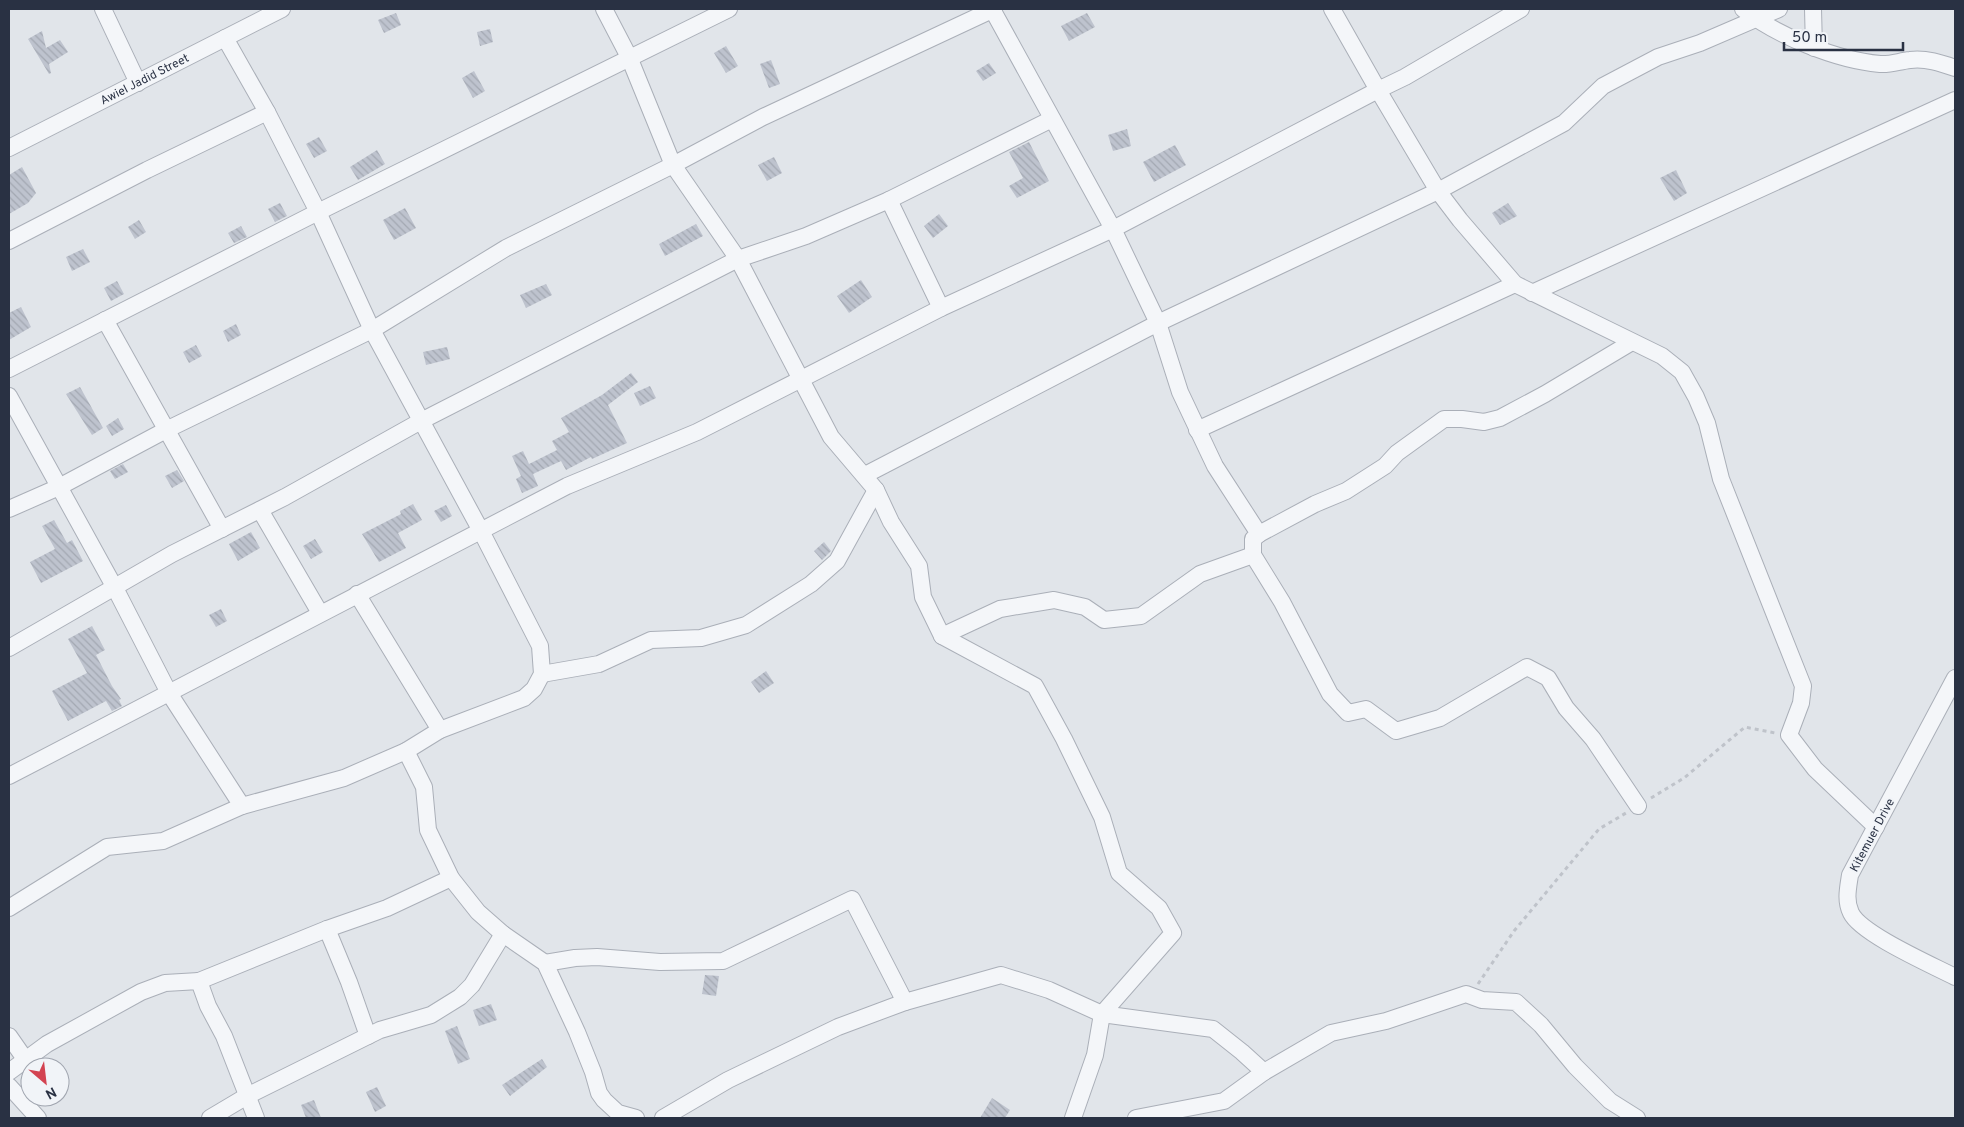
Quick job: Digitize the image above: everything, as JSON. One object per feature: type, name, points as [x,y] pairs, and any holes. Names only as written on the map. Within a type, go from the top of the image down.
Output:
[{"type":"street","points":[[103,9],[138,83]]},
{"type":"street","name":"Awiel Jadid Street","points":[[9,148],[282,9]]},
{"type":"street","points":[[604,9],[629,57],[673,165],[738,259],[832,437],[876,490],[892,522],[919,566],[923,597],[942,636],[1034,686],[1064,739],[1102,816],[1119,873],[1159,908],[1173,933],[1102,1014],[1096,1055],[1073,1118]]},
{"type":"street","points":[[9,369],[318,212],[729,9]]},
{"type":"street","points":[[9,509],[58,487],[166,430],[372,330],[506,248],[673,165],[764,117],[993,9],[1113,229],[1158,323],[1180,392],[1215,466],[1259,534]]},
{"type":"street","points":[[1332,9],[1438,190],[1460,220],[1515,284],[1662,356],[1682,372],[1696,396],[1707,423],[1721,479],[1803,686],[1801,703],[1789,735],[1815,769],[1876,827]]},
{"type":"street","points":[[9,776],[567,486],[697,432],[941,308],[1113,229],[1405,76],[1521,9]]},
{"type":"street","points":[[865,475],[1158,323],[1438,190],[1564,123],[1603,86],[1658,57],[1700,43],[1750,14],[1778,9]]},
{"type":"street","points":[[1813,9],[1814,48]]},
{"type":"street","points":[[1750,14],[1814,48],[1844,58],[1882,64],[1912,60],[1936,61],[1955,68]]},
{"type":"street","points":[[9,908],[107,847],[163,842],[242,806],[344,778],[406,751],[440,730],[524,698],[534,688],[542,674],[540,646],[481,531],[372,330],[318,212],[267,112],[225,38]]},
{"type":"street","points":[[1532,293],[1955,100]]},
{"type":"street","points":[[9,241],[147,170],[267,112]]},
{"type":"street","points":[[9,648],[172,554],[260,510],[421,421],[738,259],[806,236],[889,200],[1052,119]]},
{"type":"street","points":[[889,200],[941,308]]},
{"type":"street","points":[[1197,430],[1515,284]]},
{"type":"street","points":[[105,320],[222,529]]},
{"type":"street","points":[[1632,342],[1545,394],[1500,418],[1484,422],[1462,419],[1444,420],[1397,453],[1385,466],[1346,490],[1259,534],[1253,539],[1253,554],[1282,602],[1330,694],[1348,712],[1366,709],[1396,731],[1440,718],[1526,667],[1548,678],[1566,708],[1593,739],[1638,806]]},
{"type":"street","points":[[9,396],[115,588],[169,693],[242,806]]},
{"type":"street","points":[[542,674],[599,664],[651,640],[701,638],[746,625],[811,584],[837,561],[876,490]]},
{"type":"street","points":[[260,510],[320,613]]},
{"type":"street","points":[[942,636],[1000,609],[1054,600],[1084,607],[1104,620],[1141,616],[1200,574],[1253,554]]},
{"type":"street","points":[[357,594],[440,730]]},
{"type":"street","name":"Kitemuer Drive","points":[[1955,678],[1850,875],[1847,897],[1851,914],[1870,932],[1955,977]]},
{"type":"street","points":[[406,751],[424,787],[428,830],[451,878],[478,912],[503,934],[545,963],[577,1032],[599,1092],[611,1116],[636,1118]]},
{"type":"street","points":[[28,1057],[47,1044],[141,992],[165,983],[199,981],[327,928],[387,908],[451,878]]},
{"type":"street","points":[[545,963],[575,958],[597,957],[660,962],[723,961],[852,899],[905,1002]]},
{"type":"street","points":[[327,928],[368,1036]]},
{"type":"street","points":[[210,1118],[247,1096],[380,1030],[431,1015],[460,997],[472,985],[503,934]]},
{"type":"street","points":[[663,1118],[728,1080],[838,1027],[905,1002],[1001,975],[1049,990],[1102,1014],[1213,1029],[1264,1072]]},
{"type":"street","points":[[199,981],[208,1006],[224,1036],[256,1118]]},
{"type":"street","points":[[1136,1118],[1224,1102],[1264,1072],[1331,1033],[1386,1021],[1466,994],[1482,1000],[1516,1002],[1541,1026],[1575,1066],[1610,1101],[1637,1118]]},
{"type":"street","points":[[9,1036],[24,1057]]},
{"type":"street","points":[[9,1072],[20,1063]]},
{"type":"street","points":[[9,1086],[38,1118]]},
{"type":"path","points":[[1466,994],[1478,984],[1514,932],[1599,829],[1684,778],[1745,727],[1789,735]]},
{"type":"building","points":[[396,13],[401,25],[384,33],[378,20]]},
{"type":"building","points":[[1087,13],[1095,27],[1069,41],[1061,26]]},
{"type":"building","points":[[490,29],[493,42],[480,46],[477,32]]},
{"type":"building","points":[[42,31],[46,48],[60,40],[68,52],[49,64],[51,73],[49,74],[28,39]]},
{"type":"building","points":[[726,46],[738,66],[726,73],[714,53]]},
{"type":"building","points":[[771,60],[780,84],[769,88],[760,64]]},
{"type":"building","points":[[989,63],[996,73],[983,81],[976,71]]},
{"type":"building","points":[[474,71],[485,91],[473,98],[462,78]]},
{"type":"building","points":[[1127,129],[1131,146],[1113,151],[1108,135]]},
{"type":"building","points":[[319,137],[327,151],[314,158],[306,144]]},
{"type":"building","points":[[1029,142],[1049,181],[1017,198],[1009,186],[1023,178],[1009,152]]},
{"type":"building","points":[[1175,145],[1186,165],[1154,182],[1143,162]]},
{"type":"building","points":[[377,150],[385,164],[358,180],[350,167]]},
{"type":"building","points":[[774,157],[782,173],[767,181],[758,165]]},
{"type":"building","points":[[22,167],[36,193],[28,203],[9,214],[9,175]]},
{"type":"building","points":[[1676,170],[1687,193],[1674,201],[1660,178]]},
{"type":"building","points":[[280,203],[287,216],[275,222],[268,209]]},
{"type":"building","points":[[1508,203],[1517,216],[1500,225],[1492,213]]},
{"type":"building","points":[[405,208],[416,228],[394,240],[383,220]]},
{"type":"building","points":[[939,214],[948,226],[933,238],[924,226]]},
{"type":"building","points":[[139,220],[146,232],[135,239],[128,227]]},
{"type":"building","points":[[696,224],[703,236],[665,256],[659,244]]},
{"type":"building","points":[[241,226],[247,237],[234,243],[228,233]]},
{"type":"building","points":[[83,249],[90,262],[72,271],[66,257]]},
{"type":"building","points":[[861,280],[872,297],[849,313],[837,296]]},
{"type":"building","points":[[117,281],[124,294],[111,301],[104,288]]},
{"type":"building","points":[[546,284],[552,295],[526,308],[520,295]]},
{"type":"building","points":[[21,307],[31,327],[9,340],[9,313]]},
{"type":"building","points":[[236,324],[241,335],[228,342],[223,331]]},
{"type":"building","points":[[196,345],[202,356],[189,363],[183,352]]},
{"type":"building","points":[[447,347],[450,359],[426,365],[423,352]]},
{"type":"building","points":[[631,373],[638,382],[608,405],[627,443],[592,459],[591,457],[566,470],[561,461],[533,474],[538,486],[522,493],[516,479],[521,476],[512,456],[523,451],[529,464],[557,450],[552,441],[569,432],[561,418],[602,395]]},
{"type":"building","points":[[650,386],[656,398],[640,406],[634,393]]},
{"type":"building","points":[[80,387],[103,428],[92,435],[66,394]]},
{"type":"building","points":[[118,418],[124,429],[112,436],[106,426]]},
{"type":"building","points":[[123,464],[128,472],[115,479],[110,471]]},
{"type":"building","points":[[177,470],[184,481],[172,488],[165,476]]},
{"type":"building","points":[[413,504],[422,520],[398,533],[406,548],[379,562],[362,534],[401,514],[400,511]]},
{"type":"building","points":[[446,505],[452,516],[441,522],[434,511]]},
{"type":"building","points":[[54,520],[67,543],[72,540],[83,561],[41,583],[30,562],[55,549],[42,526]]},
{"type":"building","points":[[251,532],[260,548],[238,561],[229,544]]},
{"type":"building","points":[[315,539],[323,552],[311,559],[303,546]]},
{"type":"building","points":[[824,542],[831,551],[822,560],[814,551]]},
{"type":"building","points":[[221,609],[227,621],[216,627],[209,615]]},
{"type":"building","points":[[92,626],[105,650],[96,655],[121,699],[119,700],[122,706],[112,711],[106,701],[68,721],[52,691],[87,673],[68,639]]},
{"type":"building","points":[[766,671],[774,683],[759,693],[751,682]]},
{"type":"building","points":[[705,975],[719,976],[716,996],[702,994]]},
{"type":"building","points":[[491,1004],[497,1020],[479,1026],[473,1010]]},
{"type":"building","points":[[457,1026],[470,1059],[458,1064],[445,1031]]},
{"type":"building","points":[[542,1059],[547,1067],[510,1096],[502,1085]]},
{"type":"building","points":[[377,1087],[386,1106],[375,1112],[366,1092]]},
{"type":"building","points":[[992,1098],[1010,1110],[1005,1118],[980,1118]]},
{"type":"building","points":[[314,1100],[321,1118],[306,1118],[301,1105]]}]
